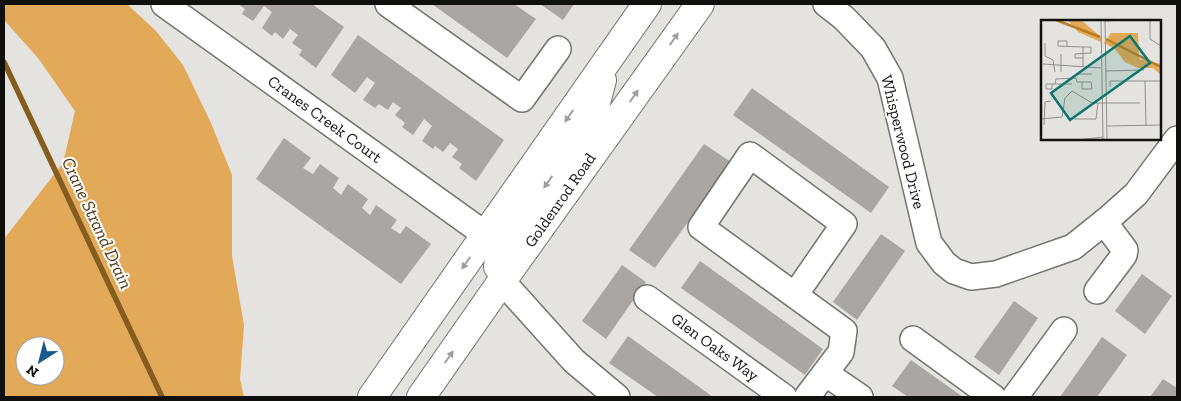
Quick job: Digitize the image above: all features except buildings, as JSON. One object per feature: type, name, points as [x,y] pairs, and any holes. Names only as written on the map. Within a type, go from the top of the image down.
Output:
[{"type":"main road","points":[[372,397],[647,4]]},
{"type":"main road","name":"Goldenrod Road","points":[[421,397],[700,4]]},
{"type":"main road","points":[[502,281],[498,269],[500,251],[592,118],[607,62]]},
{"type":"street","name":"Cranes Creek Court","points":[[164,4],[486,235]]},
{"type":"street","points":[[388,4],[522,100],[558,49]]},
{"type":"street","name":"Whisperwood Drive","points":[[826,4],[844,18],[873,48],[890,78],[929,243],[944,263],[954,270],[971,277],[996,274],[1073,247],[1104,222]]},
{"type":"street","points":[[1097,291],[1124,255],[1125,250],[1104,222],[1136,194],[1177,139]]},
{"type":"street","points":[[796,295],[844,224],[750,155],[701,227],[844,331],[841,352],[808,397]]},
{"type":"street","points":[[502,281],[574,361],[617,397]]},
{"type":"street","name":"Glen Oaks Way","points":[[647,298],[784,397]]},
{"type":"street","points":[[1015,397],[1064,330]]},
{"type":"street","points":[[913,339],[993,397]]},
{"type":"street","points":[[825,373],[860,397]]},
{"type":"shaded area","points":[[4,4],[127,4],[156,31],[183,65],[211,123],[232,175],[232,256],[244,325],[240,379],[244,397],[4,397],[4,239],[63,163],[75,111],[38,58],[4,20]]},
{"type":"waterway","name":"Crane Strand Drain","points":[[4,62],[162,397]]}]
